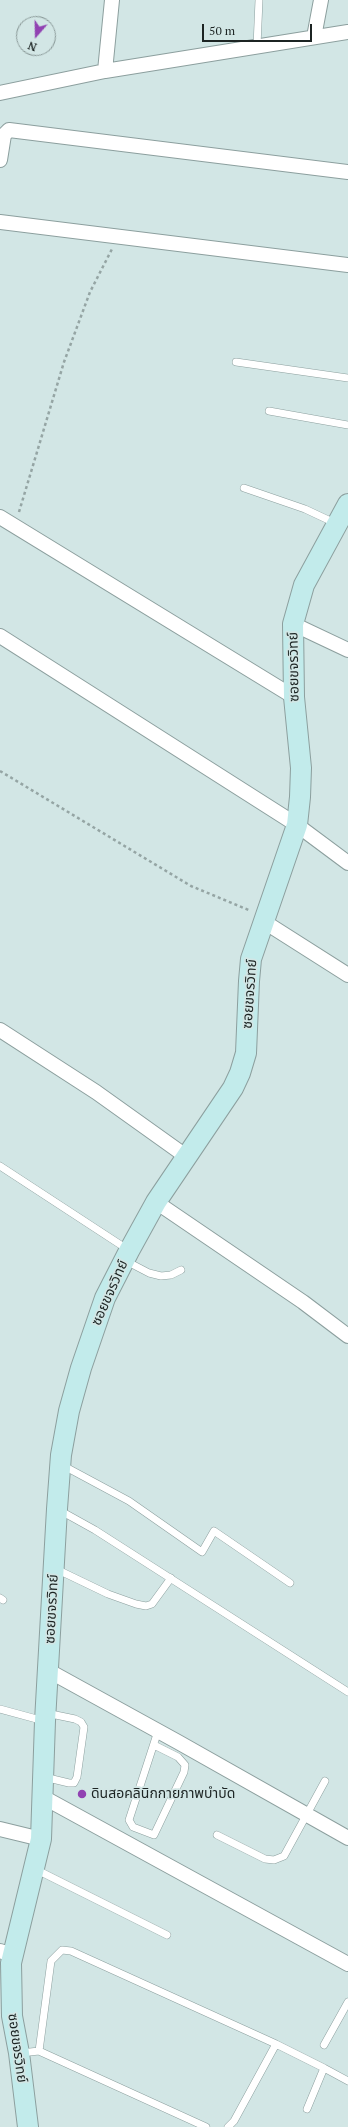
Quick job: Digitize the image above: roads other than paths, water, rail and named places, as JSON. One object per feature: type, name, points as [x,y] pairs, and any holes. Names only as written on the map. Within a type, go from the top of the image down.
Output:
[{"type":"street","points":[[104,71],[112,0]]},
{"type":"street","points":[[314,37],[321,0]]},
{"type":"street","points":[[0,93],[104,71],[348,32]]},
{"type":"street","points":[[0,160],[4,135],[9,130],[348,172]]},
{"type":"street","points":[[0,222],[348,265]]},
{"type":"street","name":"ซอยขจรวิทย์","points":[[28,2127],[19,2053],[12,2016],[11,1963],[6,1953],[41,1839],[41,1786],[49,1672],[57,1509],[60,1464],[69,1411],[81,1368],[105,1298],[156,1202],[233,1088],[246,1053],[249,981],[252,960],[264,919],[297,825],[301,768],[294,697],[294,624],[304,585],[348,504]]},
{"type":"street","points":[[0,517],[294,697]]},
{"type":"street","points":[[294,624],[348,650]]},
{"type":"street","points":[[0,636],[297,825],[348,862]]},
{"type":"street","points":[[264,919],[348,975]]},
{"type":"street","points":[[0,1030],[96,1092],[187,1157]]},
{"type":"street","points":[[156,1202],[303,1302],[348,1336]]},
{"type":"street","points":[[49,1672],[158,1731],[348,1838]]},
{"type":"street","points":[[41,1786],[348,1964]]},
{"type":"street","points":[[0,1829],[41,1839]]},
{"type":"lane","points":[[257,46],[259,0]]},
{"type":"lane","points":[[236,362],[348,378]]},
{"type":"lane","points":[[269,411],[348,425]]},
{"type":"lane","points":[[244,488],[305,509],[337,524]]},
{"type":"lane","points":[[0,1166],[149,1273],[161,1276],[171,1275],[181,1270]]},
{"type":"lane","points":[[60,1464],[130,1501],[202,1552],[214,1531],[290,1583]]},
{"type":"lane","points":[[57,1509],[95,1530],[348,1692]]},
{"type":"lane","points":[[54,1568],[108,1594],[146,1606],[152,1604],[171,1578]]},
{"type":"lane","points":[[0,1709],[45,1717],[75,1719],[81,1722],[84,1727],[77,1777],[74,1783],[41,1786]]},
{"type":"lane","points":[[154,1745],[178,1757],[185,1765],[184,1772],[154,1835],[133,1827],[129,1820],[158,1731]]},
{"type":"lane","points":[[217,1835],[265,1859],[274,1860],[284,1856],[325,1780]]},
{"type":"lane","points":[[33,1868],[167,1935]]},
{"type":"lane","points":[[39,2051],[51,1961],[62,1950],[71,1950],[276,2044],[348,2081]]},
{"type":"lane","points":[[324,2045],[348,2002]]},
{"type":"lane","points":[[228,2127],[234,2120],[276,2044]]},
{"type":"lane","points":[[19,2053],[39,2051],[206,2127]]},
{"type":"lane","points":[[307,2109],[324,2068]]},
{"type":"place","name":"ดินสอคลินิกกายภาพบำบัด","points":[[82,1794]]}]
